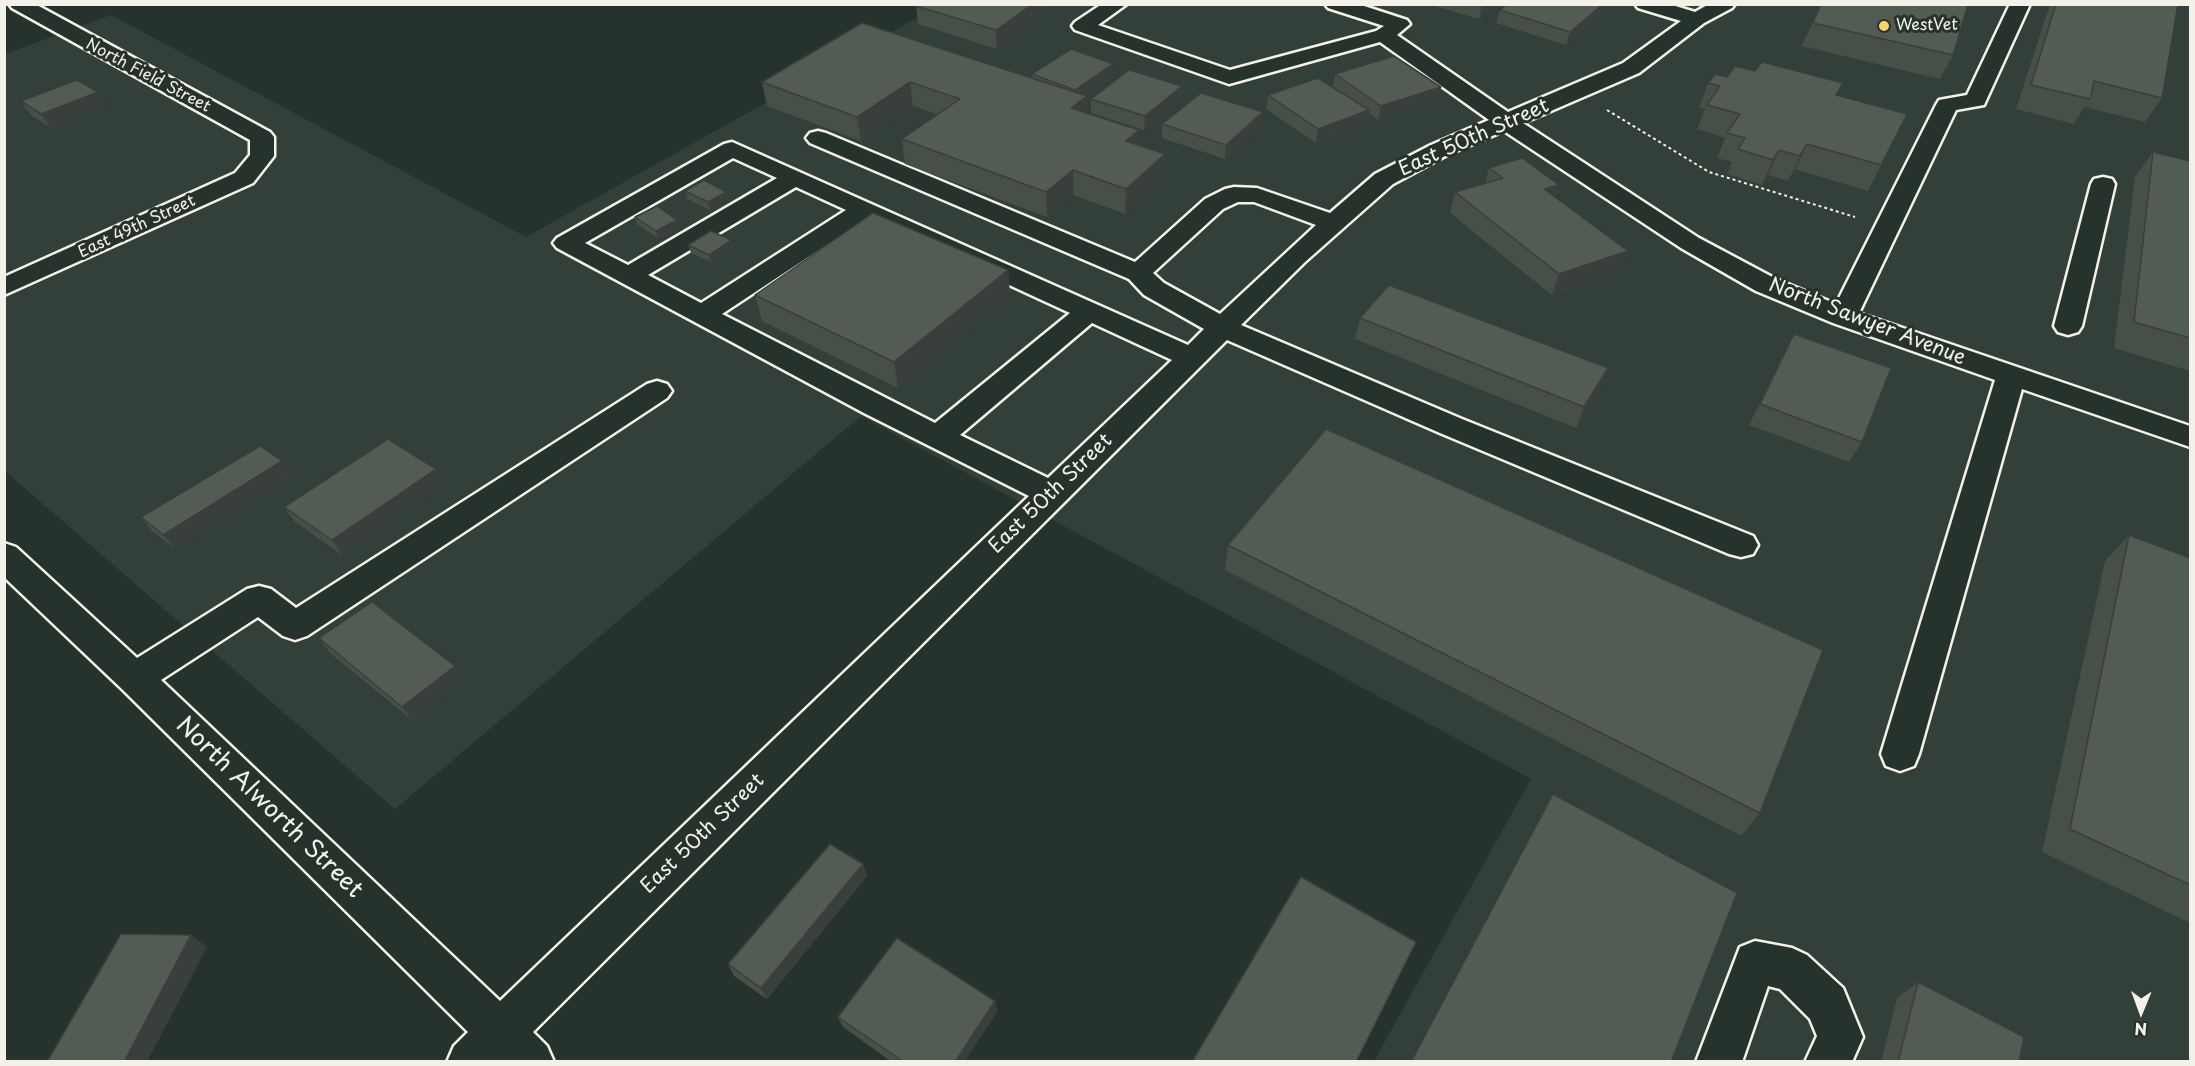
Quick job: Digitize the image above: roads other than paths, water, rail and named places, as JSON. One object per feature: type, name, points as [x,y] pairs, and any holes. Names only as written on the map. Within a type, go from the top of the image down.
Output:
[{"type":"street","name":"North Field Street","points":[[19,4],[262,137],[262,156]]},
{"type":"street","points":[[1117,4],[1082,26],[1229,77],[1383,35],[1400,24],[1335,4]]},
{"type":"street","points":[[1645,4],[1708,9]]},
{"type":"street","points":[[1843,317],[1947,105],[1976,100],[2020,4]]},
{"type":"street","name":"East 50th Street","points":[[470,1062],[1296,256],[1384,179],[1439,150],[1547,106],[1631,68],[1708,9]]},
{"type":"street","name":"North Sawyer Avenue","points":[[1383,35],[1535,142],[1690,243],[1766,285],[1843,317],[2190,437]]},
{"type":"street","points":[[818,138],[1138,273],[1154,289],[1223,328],[1451,426],[1741,544]]},
{"type":"street","points":[[1052,494],[701,315],[566,243],[732,149],[1192,358]]},
{"type":"street","name":"East 49th Street","points":[[4,287],[244,178],[262,156]]},
{"type":"street","points":[[628,276],[795,178]]},
{"type":"street","points":[[2068,326],[2103,184]]},
{"type":"street","points":[[1138,273],[1215,204],[1234,194],[1257,195],[1335,223]]},
{"type":"street","points":[[701,315],[865,209]]},
{"type":"street","points":[[938,437],[1089,312]]},
{"type":"street","points":[[1900,754],[2011,375]]},
{"type":"street","points":[[135,678],[259,598],[296,626],[657,391]]},
{"type":"street","name":"North Alworth Street","points":[[4,556],[135,678],[531,1062]]},
{"type":"street","points":[[1719,1062],[1755,962],[1792,970],[1827,1004],[1840,1037],[1828,1062]]},
{"type":"place","name":"WestVet","points":[[1884,26]]}]
